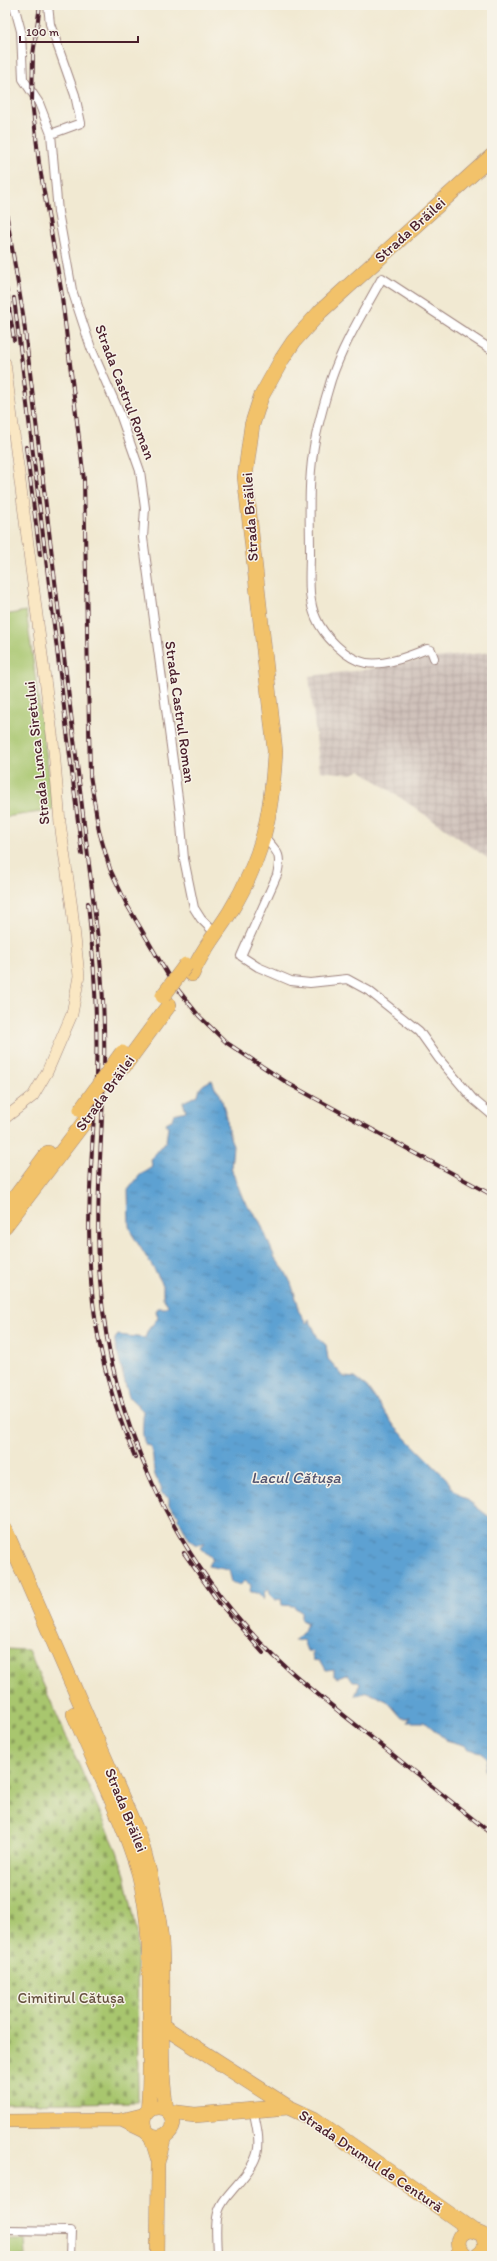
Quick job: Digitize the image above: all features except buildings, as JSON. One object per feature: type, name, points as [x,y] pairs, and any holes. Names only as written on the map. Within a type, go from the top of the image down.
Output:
[{"type":"highway","name":"Strada Brăilei","points":[[5,1226],[123,1059],[216,933],[230,912],[244,886],[265,838],[272,790],[275,751],[246,500],[245,477],[247,451],[261,397],[282,358],[322,310],[492,156]]},
{"type":"highway","name":"Strada Brăilei","points":[[5,1206],[14,1199],[83,1115]]},
{"type":"highway","name":"Strada Brăilei","points":[[5,1530],[140,1839],[156,1905],[161,1942],[162,2081],[168,2110],[173,2124],[168,2133]]},
{"type":"highway","name":"Strada Brăilei","points":[[5,1553],[127,1839],[139,1874],[150,1942],[150,2081],[143,2124],[149,2134]]},
{"type":"highway","points":[[161,2025],[288,2107]]},
{"type":"highway","points":[[146,2112],[156,2107],[168,2110]]},
{"type":"highway","name":"Strada Drumul de Centură","points":[[168,2110],[195,2115],[288,2107],[314,2119],[483,2236]]},
{"type":"highway","name":"Strada Drumul de Centură","points":[[168,2133],[195,2115]]},
{"type":"highway","points":[[149,2134],[160,2137],[168,2133]]},
{"type":"highway","name":"Strada Drumul de Centură","points":[[451,2214],[461,2251]]},
{"type":"highway","name":"Strada Drumul de Centură","points":[[461,2251],[463,2232],[483,2236]]},
{"type":"highway","points":[[483,2236],[485,2245],[484,2254]]},
{"type":"main road","points":[[5,2121],[121,2120],[146,2112]]},
{"type":"main road","points":[[121,2120],[149,2134]]},
{"type":"main road","name":"Strada Brăilei","points":[[158,2163],[168,2133]]},
{"type":"main road","name":"Strada Brăilei","points":[[149,2134],[158,2163],[158,2256]]},
{"type":"street","name":"Strada Castrul Roman","points":[[14,5],[21,31],[23,79],[39,103],[51,134],[58,212],[72,290],[91,348],[128,432],[143,483],[145,508],[143,538],[180,813],[184,859],[194,908],[201,919],[216,933]]},
{"type":"street","points":[[48,5],[50,24],[75,95],[81,123],[51,134]]},
{"type":"street","points":[[370,266],[382,278],[492,350]]},
{"type":"street","points":[[382,278],[355,325],[337,364],[316,436],[310,481],[311,600],[316,618],[336,645],[352,658],[367,663],[386,662],[427,649],[432,650],[434,658]]},
{"type":"street","name":"Strada Lunca Siretului","points":[[5,363],[54,750],[60,823],[72,909],[79,976],[77,995],[72,1014],[47,1072],[33,1096],[5,1118]]},
{"type":"street","points":[[265,838],[279,854],[280,864],[277,875],[240,956],[258,968],[291,981],[310,984],[347,979],[369,991],[419,1031],[439,1059],[473,1098],[492,1115]]},
{"type":"street","points":[[217,2256],[219,2209],[226,2198],[249,2171],[257,2156],[259,2142],[252,2109]]},
{"type":"street","points":[[5,2230],[71,2231],[70,2256]]},
{"type":"shaded area","points":[[492,652],[492,818],[490,823],[492,824],[492,861],[360,770],[352,774],[320,771],[309,676],[363,670],[434,658]]},
{"type":"green space","points":[[26,611],[54,810],[5,817],[5,615]]},
{"type":"green space","name":"Cimitirul Cătușa","points":[[5,1649],[28,1650],[117,1851],[125,1875],[137,1932],[138,2102],[5,2104]]},
{"type":"green space","points":[[5,2240],[25,2240],[26,2256],[5,2256]]},
{"type":"water","name":"Lacul Cătușa","points":[[212,1080],[215,1088],[220,1094],[227,1118],[228,1131],[233,1146],[231,1168],[243,1199],[260,1222],[275,1258],[285,1271],[291,1283],[298,1304],[298,1310],[307,1324],[309,1319],[318,1338],[326,1345],[328,1359],[344,1377],[355,1378],[367,1387],[395,1427],[446,1478],[453,1489],[492,1519],[492,1767],[490,1766],[484,1771],[487,1760],[481,1752],[468,1749],[464,1745],[446,1740],[425,1722],[408,1722],[410,1716],[408,1718],[402,1718],[387,1701],[367,1692],[355,1696],[360,1683],[358,1681],[353,1681],[348,1674],[338,1678],[334,1676],[334,1669],[326,1670],[321,1661],[313,1660],[312,1655],[314,1652],[307,1651],[303,1640],[294,1641],[304,1631],[307,1623],[301,1620],[301,1612],[293,1606],[282,1605],[281,1599],[275,1600],[270,1595],[269,1589],[265,1591],[263,1600],[258,1594],[250,1592],[251,1585],[245,1581],[240,1585],[232,1582],[229,1570],[208,1566],[212,1558],[201,1548],[205,1542],[197,1545],[190,1540],[177,1519],[179,1516],[169,1505],[169,1498],[161,1493],[161,1486],[154,1472],[152,1450],[150,1446],[146,1445],[143,1437],[143,1411],[129,1397],[115,1344],[115,1339],[118,1335],[145,1338],[148,1330],[158,1318],[156,1311],[158,1308],[166,1308],[168,1305],[163,1298],[163,1285],[132,1234],[129,1226],[128,1190],[140,1175],[152,1167],[151,1159],[166,1141],[168,1127],[166,1123],[173,1119],[174,1114],[186,1111],[183,1102],[198,1095],[203,1085]]},
{"type":"railway","points":[[40,5],[33,55],[32,102],[39,163],[61,289],[84,480],[90,775],[99,831],[110,869],[127,905],[172,982],[199,1016],[227,1043],[289,1084],[492,1195]]},
{"type":"railway","points":[[5,206],[23,314],[102,978],[104,1053],[98,1228],[100,1281],[106,1333],[117,1385],[133,1435],[153,1484],[177,1531],[206,1576],[238,1617],[274,1656],[308,1686],[492,1834]]},
{"type":"railway","points":[[5,281],[14,340]]},
{"type":"railway","points":[[14,298],[82,854]]},
{"type":"railway","points":[[26,447],[40,555]]},
{"type":"railway","points":[[88,903],[94,967],[96,1011],[96,1075],[89,1217],[90,1274],[103,1361],[120,1420],[135,1457]]},
{"type":"railway","points":[[184,1553],[220,1604],[263,1653]]}]
